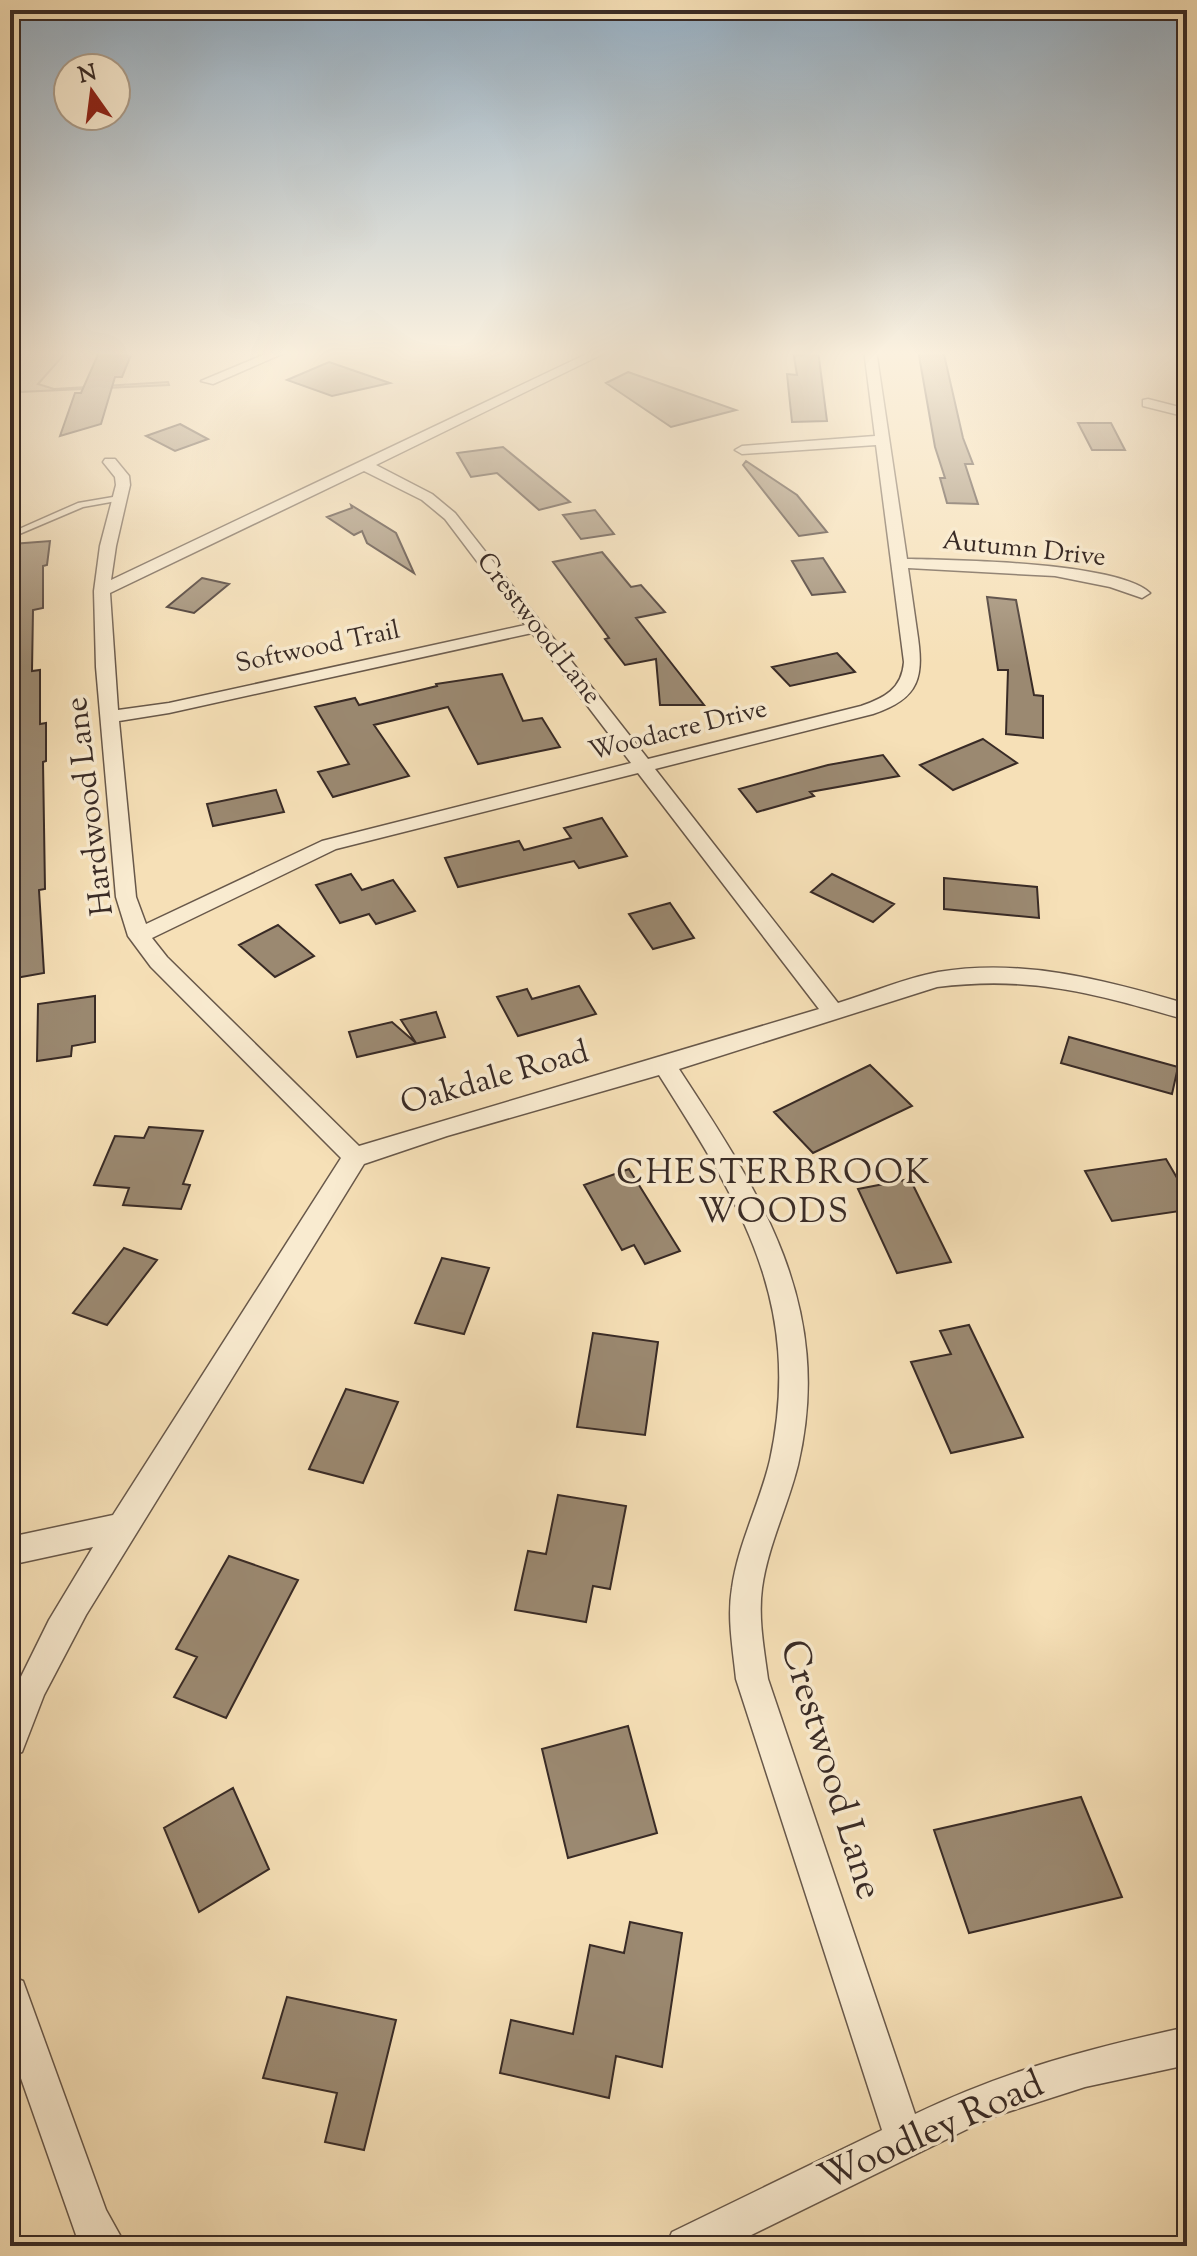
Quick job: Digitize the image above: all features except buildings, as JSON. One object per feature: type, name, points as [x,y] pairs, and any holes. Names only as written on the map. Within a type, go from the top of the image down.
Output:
[{"type":"street","points":[[102,591],[384,455]]},
{"type":"street","name":"Woodacre Drive","points":[[139,936],[329,845],[867,710],[897,697],[909,684],[913,669],[884,455]]},
{"type":"street","name":"Hardwood Lane","points":[[110,462],[123,480],[102,591],[110,717],[129,911],[139,936],[159,962],[355,1157]]},
{"type":"street","name":"Crestwood Lane","points":[[364,465],[414,489],[439,506],[537,627],[833,1012]]},
{"type":"street","name":"Autumn Drive","points":[[899,563],[1087,577],[1142,593]]},
{"type":"street","name":"Softwood Trail","points":[[110,717],[169,708],[537,627]]},
{"type":"street","name":"Oakdale Road","points":[[355,1157],[936,980],[974,974],[1056,976],[1187,1012]]},
{"type":"street","name":"Crestwood Lane","points":[[665,1065],[741,1186],[765,1231],[782,1279],[792,1332],[794,1390],[787,1449],[747,1587],[746,1626],[752,1679],[904,2140]]},
{"type":"street","points":[[10,1740],[21,1708],[57,1633],[355,1157]]},
{"type":"street","points":[[10,1551],[122,1527]]},
{"type":"street","points":[[10,1994],[90,2221],[106,2246]]},
{"type":"street","name":"Woodley Road","points":[[686,2246],[986,2100],[1085,2068],[1187,2046]]},
{"type":"lane","points":[[10,536],[81,505],[119,498]]},
{"type":"district","name":"CHESTERBROOK WOODS","points":[[774,1194]]}]
